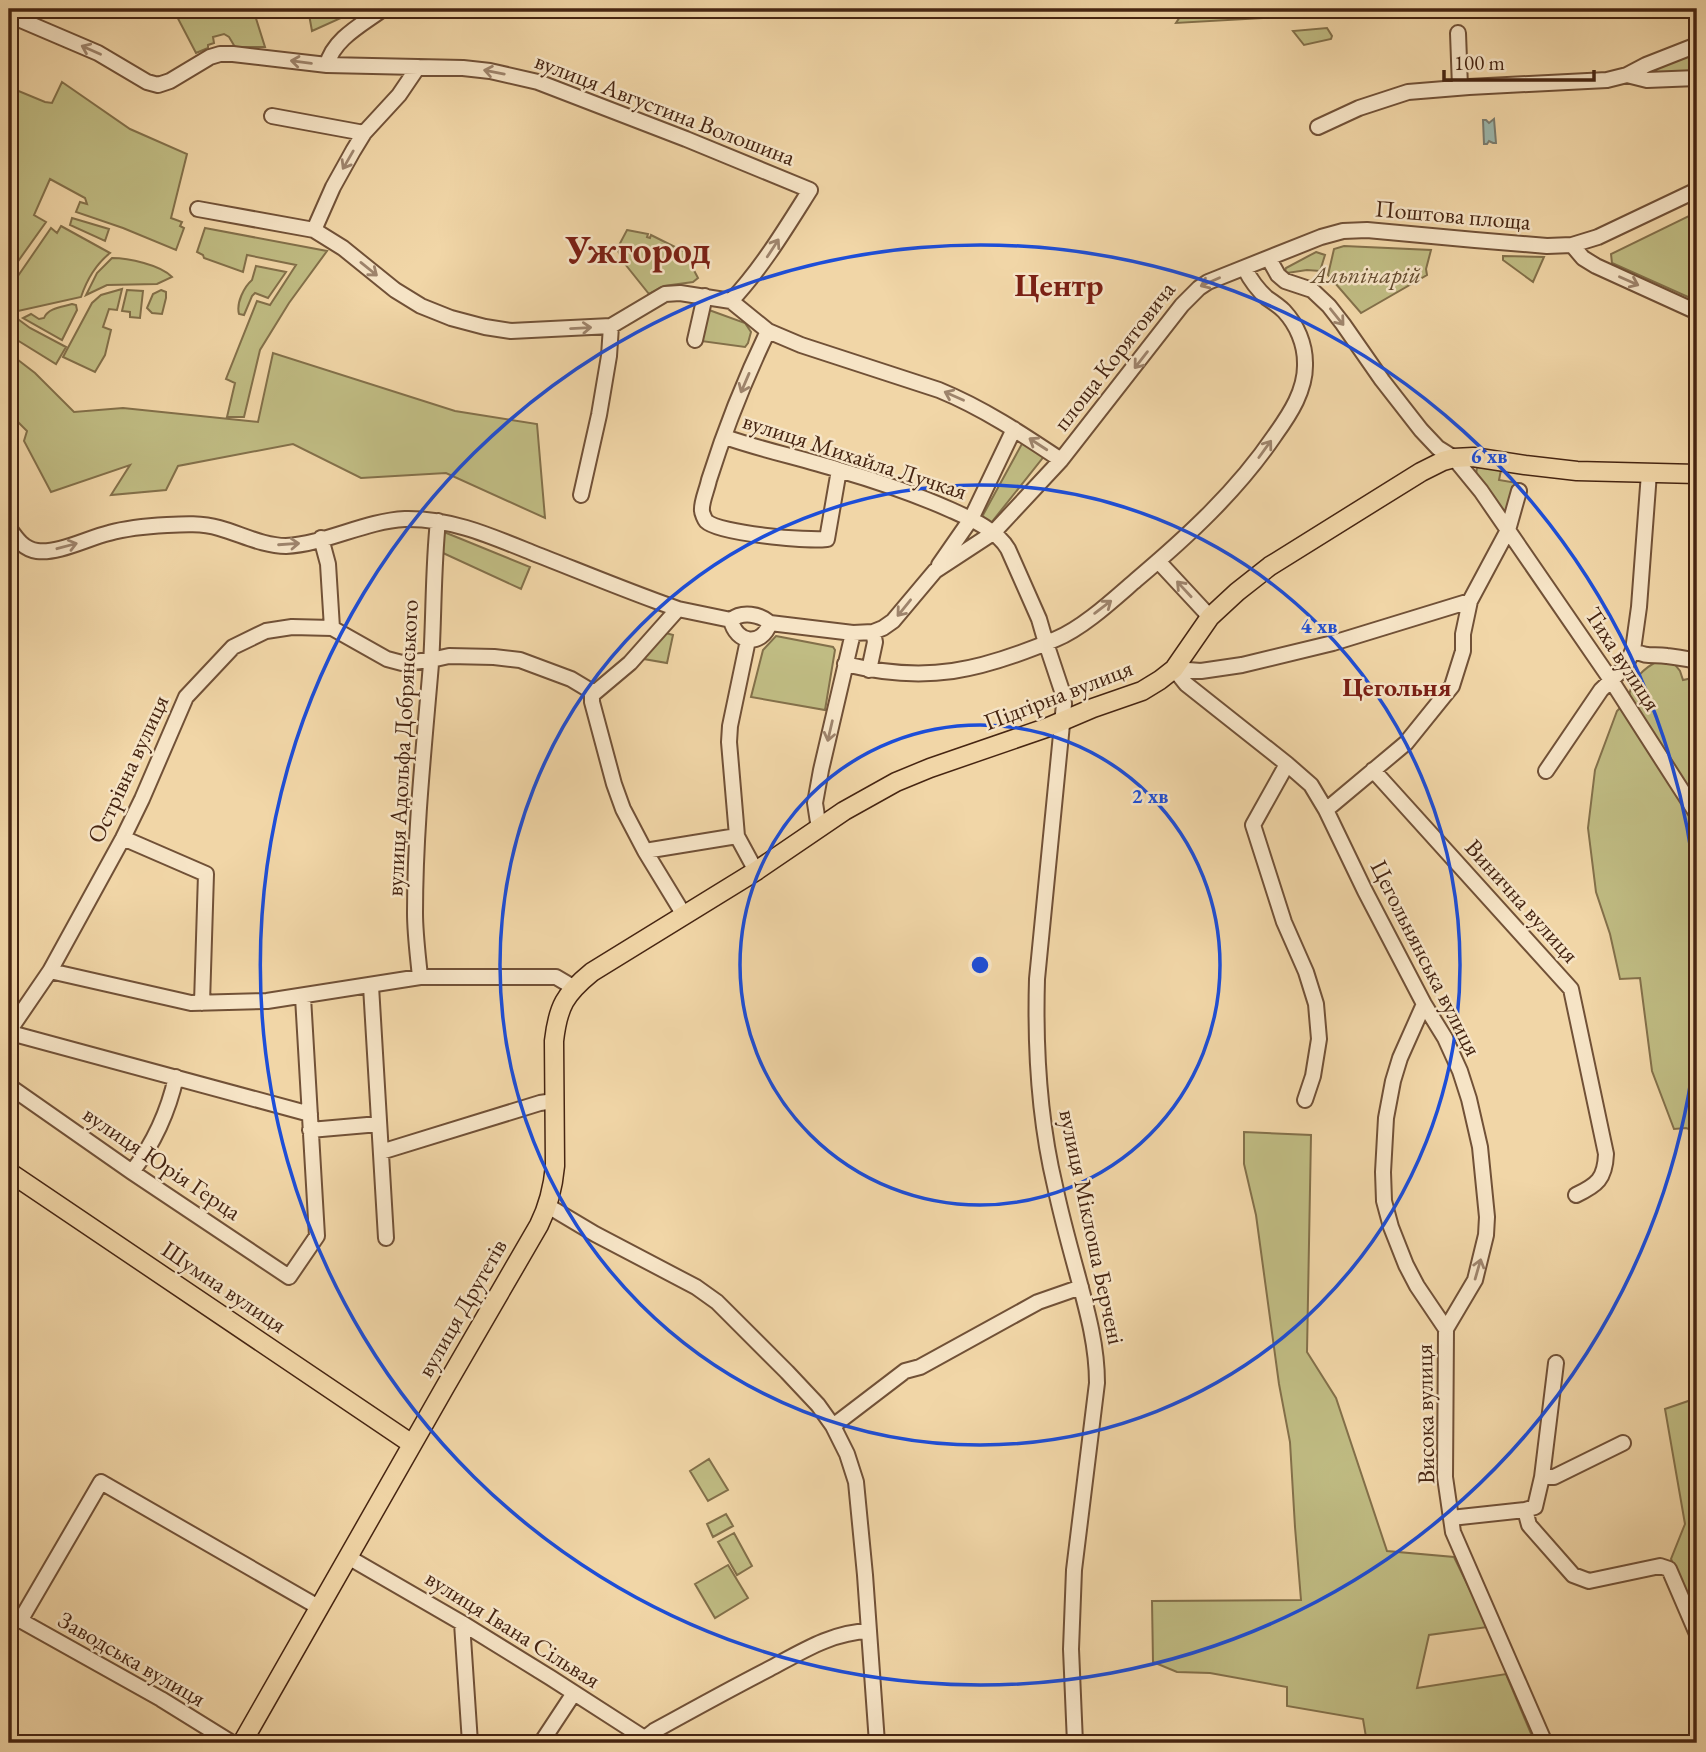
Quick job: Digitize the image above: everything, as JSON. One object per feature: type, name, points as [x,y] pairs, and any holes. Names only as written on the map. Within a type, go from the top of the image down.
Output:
[{"type":"main road","points":[[1454,458],[1473,457],[1577,471],[1697,474]]},
{"type":"main road","name":"Підгірна вулиця","points":[[684,915],[756,871],[844,811],[896,782],[1142,691],[1174,669],[1210,617],[1237,592],[1291,552],[1421,472],[1454,458]]},
{"type":"main road","name":"вулиця Другетів","points":[[242,1743],[548,1206],[555,1166],[554,1041],[556,1025],[566,998],[573,987],[592,972],[684,915]]},
{"type":"main road","name":"Шумна вулиця","points":[[9,1172],[412,1444]]},
{"type":"street","points":[[327,65],[334,49],[383,9]]},
{"type":"street","name":"вулиця Августина Волошина","points":[[9,15],[98,53],[147,82],[158,85],[220,54],[327,65],[490,71],[538,82],[810,190],[768,256],[731,301]]},
{"type":"street","points":[[1458,33],[1460,88]]},
{"type":"street","points":[[1318,127],[1359,108],[1408,92],[1607,80],[1627,75],[1697,45]]},
{"type":"street","points":[[314,230],[343,168],[365,133],[418,67]]},
{"type":"street","points":[[1627,75],[1647,80],[1697,78]]},
{"type":"street","points":[[272,116],[365,133]]},
{"type":"street","points":[[1697,190],[1598,237],[1572,246],[1583,258],[1596,266],[1697,312]]},
{"type":"street","points":[[198,209],[314,230],[343,248],[395,290],[421,306],[485,327],[511,331],[611,326],[665,294],[680,293],[731,301],[768,331],[800,345],[939,390],[975,406],[1014,429]]},
{"type":"street","name":"Поштова площа","points":[[1269,259],[1343,231],[1367,230],[1572,246]]},
{"type":"street","name":"площа Корятовича","points":[[935,571],[993,533],[1061,460],[1193,293],[1208,282],[1269,259]]},
{"type":"street","name":"Тиха вулиця","points":[[1269,259],[1278,275],[1285,281],[1312,290],[1329,306],[1421,430],[1436,447],[1454,458],[1481,491],[1611,680],[1697,814]]},
{"type":"street","points":[[845,664],[869,670],[914,674],[952,672],[1014,656],[1065,635],[1075,628],[1114,599],[1198,525],[1237,485],[1264,451],[1295,405],[1305,374],[1302,342],[1291,319],[1265,296],[1245,269]]},
{"type":"street","points":[[695,340],[705,296]]},
{"type":"street","points":[[581,495],[599,415],[611,326]]},
{"type":"street","points":[[768,331],[741,393],[709,480],[702,511],[706,521],[764,536],[827,539],[839,470]]},
{"type":"street","name":"площа Корятовича","points":[[873,632],[893,621],[935,571],[971,519],[1014,429],[1061,460]]},
{"type":"street","name":"вулиця Михайла Лучкая","points":[[724,437],[839,470],[930,501],[971,519]]},
{"type":"street","points":[[1546,771],[1601,690],[1625,667],[1633,650],[1639,607],[1649,473]]},
{"type":"street","points":[[1326,810],[1406,743],[1452,686],[1464,651],[1463,634],[1470,601],[1508,530],[1519,491]]},
{"type":"street","points":[[9,528],[19,542],[35,551],[63,548],[109,533],[186,524],[217,527],[287,546],[392,520],[423,519],[476,531],[678,609],[731,620]]},
{"type":"street","points":[[971,519],[993,533]]},
{"type":"street","name":"вулиця Адольфа Добрянського","points":[[420,977],[415,916],[417,855],[438,521]]},
{"type":"street","name":"вулиця Міклоша Берчені","points":[[993,533],[1002,539],[1008,549],[1039,619],[1063,694],[1063,721],[1037,979],[1037,1035],[1046,1141],[1096,1352],[1097,1383],[1074,1570],[1071,1650],[1075,1743]]},
{"type":"street","points":[[321,538],[328,564],[332,628]]},
{"type":"street","points":[[1158,561],[1210,617]]},
{"type":"street","points":[[1174,669],[1200,671],[1242,665],[1333,643],[1470,601]]},
{"type":"street","points":[[678,609],[630,663],[592,695],[592,702],[623,809],[684,915]]},
{"type":"street","points":[[731,620],[744,614],[764,618],[770,623],[853,633],[873,632],[875,642],[869,670]]},
{"type":"street","points":[[731,620],[733,630],[748,640],[759,638],[768,630],[770,623]]},
{"type":"street","name":"Острівна вулиця","points":[[9,1030],[50,971],[122,838],[186,698],[233,647],[266,631],[292,627],[332,628],[387,659],[402,663],[449,656],[520,660],[571,679],[591,691],[592,695]]},
{"type":"street","points":[[819,829],[815,803],[853,633]]},
{"type":"street","points":[[748,640],[729,742],[737,836],[756,871]]},
{"type":"street","points":[[1633,650],[1652,657],[1665,655],[1697,661]]},
{"type":"street","name":"Цегольнянська вулиця","points":[[1174,669],[1186,684],[1311,785],[1460,1071],[1476,1128],[1487,1217],[1486,1235],[1475,1280],[1446,1329]]},
{"type":"street","points":[[1287,764],[1253,825],[1284,922],[1306,972],[1316,1004],[1319,1039],[1305,1100]]},
{"type":"street","name":"Винична вулиця","points":[[1373,770],[1571,989],[1606,1154],[1606,1163],[1594,1186],[1576,1195]]},
{"type":"street","points":[[645,851],[737,836]]},
{"type":"street","points":[[122,838],[206,874],[202,1003]]},
{"type":"street","points":[[50,971],[191,1003],[303,997],[420,977],[556,977],[573,987]]},
{"type":"street","points":[[371,986],[386,1238]]},
{"type":"street","points":[[303,997],[310,1130],[379,1124]]},
{"type":"street","name":"Висока вулиця","points":[[1424,1004],[1400,1058],[1385,1118],[1382,1172],[1384,1191],[1391,1227],[1406,1265],[1446,1329],[1445,1477],[1453,1532],[1545,1743]]},
{"type":"street","points":[[9,1030],[18,1035],[310,1114]]},
{"type":"street","points":[[132,1172],[157,1134],[172,1096],[176,1077]]},
{"type":"street","name":"вулиця Юрія Герца","points":[[9,1086],[289,1277],[317,1236],[310,1130]]},
{"type":"street","points":[[381,1152],[540,1102],[554,1101]]},
{"type":"street","points":[[548,1206],[696,1287],[717,1302],[818,1405],[833,1426],[847,1454],[856,1482],[877,1743]]},
{"type":"street","points":[[833,1426],[905,1371],[920,1367],[1038,1302],[1081,1287]]},
{"type":"street","points":[[1451,1518],[1535,1507],[1542,1477],[1556,1363]]},
{"type":"street","points":[[1542,1477],[1554,1478],[1623,1443]]},
{"type":"street","points":[[14,1618],[102,1482],[320,1608]]},
{"type":"street","points":[[1525,1510],[1529,1525],[1573,1575],[1589,1581],[1660,1566],[1669,1569],[1697,1634]]},
{"type":"street","name":"вулиця Івана Сільвая","points":[[348,1557],[462,1622],[649,1740]]},
{"type":"street","name":"Заводська вулиця","points":[[14,1618],[161,1699],[232,1743]]},
{"type":"street","points":[[462,1622],[470,1743]]},
{"type":"street","points":[[649,1740],[654,1731],[827,1639],[857,1631],[869,1631]]},
{"type":"street","points":[[541,1743],[574,1693]]},
{"type":"green space","points":[[173,9],[253,9],[265,47],[235,47],[224,34],[213,37],[214,43],[196,53]]},
{"type":"green space","points":[[308,9],[339,9],[341,18],[312,31]]},
{"type":"green space","points":[[1185,9],[1419,9],[1176,23]]},
{"type":"green space","points":[[1327,28],[1331,39],[1304,45],[1293,31]]},
{"type":"green space","points":[[1697,53],[1697,72],[1647,74],[1648,70]]},
{"type":"green space","points":[[62,82],[130,129],[187,154],[171,218],[182,222],[180,226],[184,228],[176,250],[76,212],[80,202],[87,204],[85,198],[50,179],[34,215],[46,222],[9,274],[9,87],[52,103]]},
{"type":"green space","points":[[1697,212],[1697,301],[1612,263],[1611,254]]},
{"type":"green space","points":[[72,218],[109,229],[105,241],[70,225]]},
{"type":"green space","points":[[61,226],[110,253],[92,273],[81,297],[9,313],[9,289],[51,228],[57,233]]},
{"type":"green space","points":[[205,228],[327,251],[289,303],[260,350],[244,417],[227,417],[235,383],[226,379],[257,301],[270,305],[296,265],[247,255],[243,272],[204,258],[197,252]]},
{"type":"green space","points":[[627,230],[648,234],[647,237],[650,238],[651,235],[687,253],[698,278],[693,282],[664,286],[649,294],[625,264],[617,249]]},
{"type":"green space","name":"Альпінарій","points":[[1344,246],[1431,250],[1427,275],[1361,313],[1328,275],[1334,249]]},
{"type":"green space","points":[[1316,252],[1325,255],[1320,271],[1285,271],[1286,268]]},
{"type":"green space","points":[[1503,256],[1544,257],[1533,282],[1503,260]]},
{"type":"green space","points":[[112,258],[144,263],[172,277],[157,284],[107,285],[86,295],[97,273]]},
{"type":"green space","points":[[256,266],[286,272],[268,298],[255,293],[244,315],[239,314],[240,300],[252,280]]},
{"type":"green space","points":[[122,289],[117,310],[109,309],[103,327],[111,330],[105,355],[95,372],[63,357],[92,303],[101,295]]},
{"type":"green space","points":[[127,290],[143,291],[140,318],[130,317],[130,312],[122,311]]},
{"type":"green space","points":[[161,290],[166,292],[162,314],[152,313],[147,308],[153,294]]},
{"type":"green space","points":[[76,305],[77,310],[62,340],[23,318],[31,314],[39,319],[44,318],[52,310]]},
{"type":"green space","points":[[709,310],[745,323],[751,332],[745,347],[701,341]]},
{"type":"green space","points":[[9,317],[15,317],[66,347],[56,364],[9,335]]},
{"type":"green space","points":[[9,353],[35,373],[74,412],[123,408],[258,422],[273,353],[455,411],[537,424],[545,518],[446,473],[361,478],[293,444],[178,466],[166,490],[111,495],[130,465],[51,492],[24,441],[27,431],[9,413]]},
{"type":"green space","points":[[1023,442],[1045,455],[991,523],[984,520],[983,515]]},
{"type":"green space","points":[[1477,467],[1501,470],[1499,480],[1517,483],[1507,521],[1476,475]]},
{"type":"green space","points":[[444,532],[530,567],[521,589],[443,553],[441,542]]},
{"type":"green space","points":[[662,632],[673,635],[667,663],[638,658]]},
{"type":"green space","points":[[776,636],[833,647],[835,650],[825,710],[751,697],[763,650]]},
{"type":"green space","points":[[1660,660],[1672,661],[1683,680],[1697,677],[1697,1132],[1686,1128],[1674,1129],[1652,1071],[1640,978],[1620,979],[1610,934],[1596,892],[1588,828],[1595,770],[1617,711],[1629,699],[1632,686],[1639,675]]},
{"type":"green space","points":[[1244,1132],[1311,1135],[1307,1352],[1336,1398],[1387,1551],[1454,1557],[1488,1627],[1429,1635],[1417,1688],[1506,1674],[1535,1743],[1367,1743],[1363,1719],[1287,1706],[1287,1687],[1210,1673],[1177,1672],[1153,1662],[1152,1601],[1301,1600],[1290,1442],[1279,1384],[1256,1215],[1244,1164]]},
{"type":"green space","points":[[1697,1398],[1697,1621],[1671,1559],[1685,1524],[1665,1409]]},
{"type":"green space","points":[[709,1459],[728,1490],[708,1501],[690,1471]]},
{"type":"green space","points":[[726,1514],[733,1526],[713,1537],[707,1524]]},
{"type":"green space","points":[[734,1533],[752,1566],[737,1575],[718,1542]]},
{"type":"green space","points":[[728,1565],[748,1598],[715,1618],[695,1584]]},
{"type":"water","points":[[1494,119],[1496,143],[1489,141],[1484,144],[1483,120],[1489,123]]},
{"type":"district","name":"Ужгород","points":[[638,250]]},
{"type":"district","name":"Центр","points":[[1059,285]]},
{"type":"district","name":"Цегольня","points":[[1397,687]]}]
